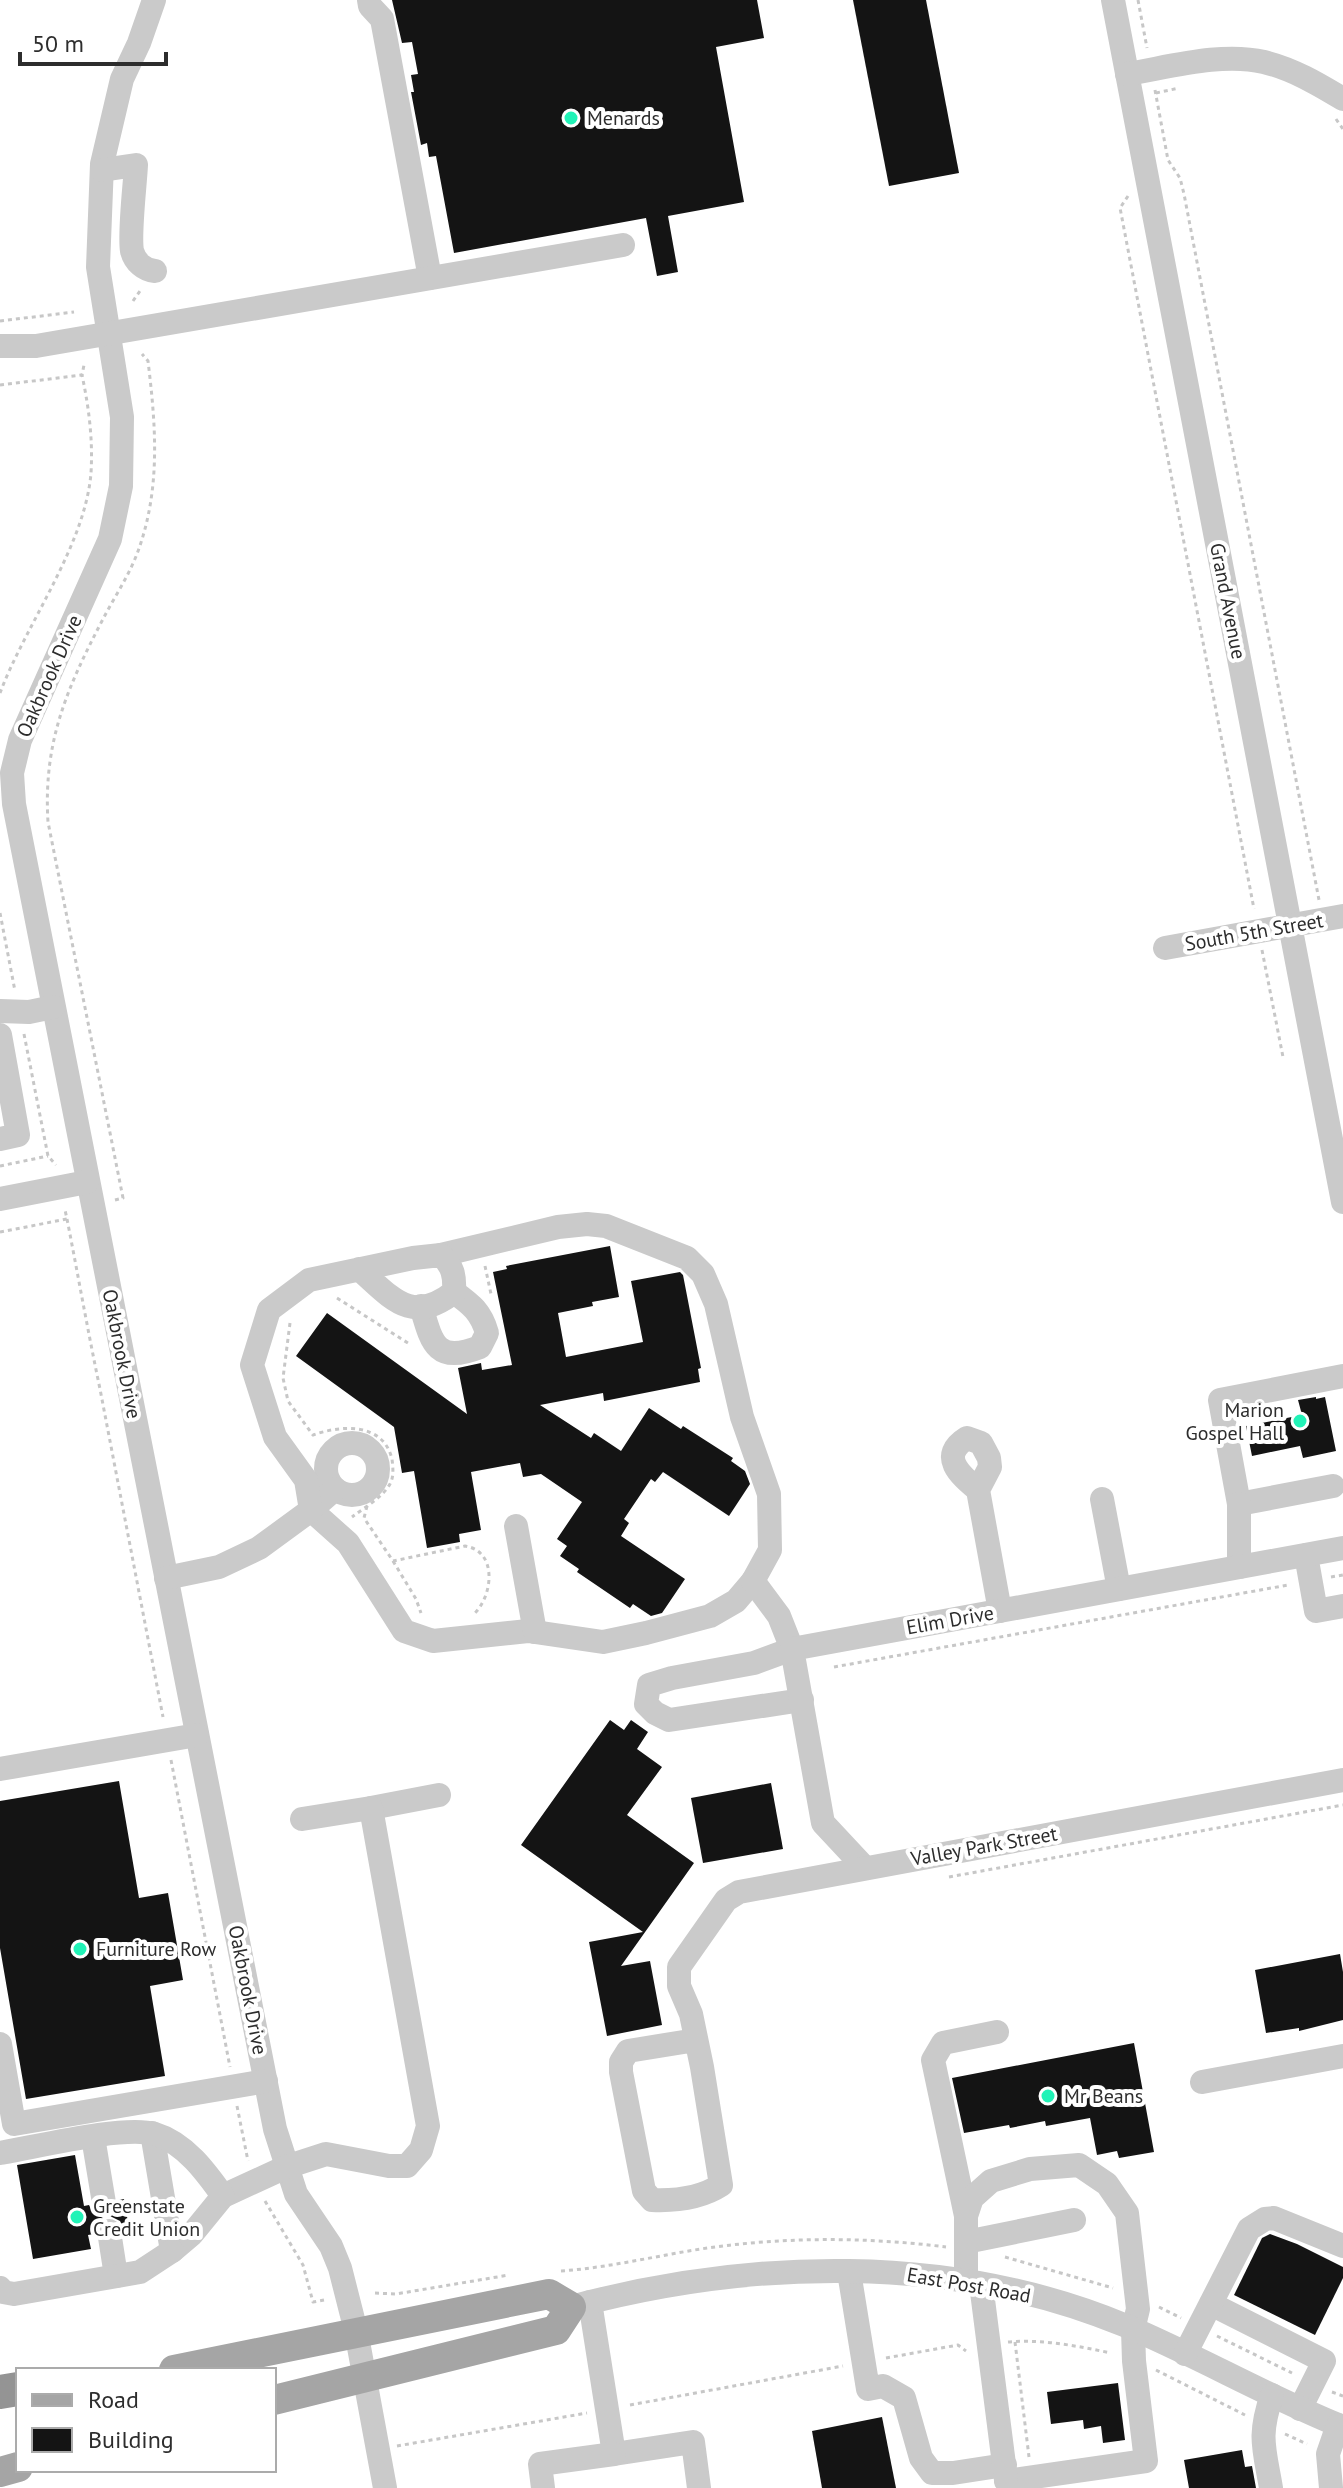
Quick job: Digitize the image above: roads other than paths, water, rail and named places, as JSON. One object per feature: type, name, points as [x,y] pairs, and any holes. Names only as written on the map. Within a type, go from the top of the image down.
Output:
[{"type":"main road","name":"East Post Road","points":[[183,2368],[549,2294],[580,2304]]},
{"type":"main road","points":[[276,2399],[556,2330],[580,2304]]},
{"type":"street","name":"Oakbrook Drive","points":[[154,0],[122,79],[102,170],[98,267],[122,417],[121,486],[110,539],[20,740],[12,773],[14,804],[275,2129],[286,2167],[305,2210],[331,2246],[340,2268],[366,2376],[385,2488]]},
{"type":"street","points":[[369,0],[370,6],[382,19],[430,278]]},
{"type":"street","name":"Grand Avenue","points":[[1113,0],[1339,1162],[1343,1202]]},
{"type":"street","points":[[1127,74],[1220,59],[1262,61],[1300,74],[1337,106]]},
{"type":"street","points":[[102,170],[136,165],[132,250],[138,263],[147,270],[155,271]]},
{"type":"street","points":[[0,346],[36,346],[623,245]]},
{"type":"street","name":"South 5th Street","points":[[1165,948],[1291,926],[1332,912]]},
{"type":"street","points":[[10,1011],[53,1007]]},
{"type":"street","points":[[0,1035],[18,1135],[0,1139]]},
{"type":"street","points":[[0,1199],[87,1182]]},
{"type":"street","points":[[587,1224],[606,1226],[687,1258],[703,1274],[716,1304],[742,1417],[769,1494],[770,1550],[753,1581],[736,1601],[710,1616],[603,1642],[535,1632],[433,1641],[404,1631],[348,1543],[311,1510],[306,1480],[275,1437],[252,1365],[269,1310],[309,1280],[359,1269],[441,1255],[558,1227],[587,1224]]},
{"type":"street","points":[[441,1255],[451,1266],[455,1279],[454,1292]]},
{"type":"street","points":[[359,1269],[400,1305],[409,1308],[432,1304],[454,1292]]},
{"type":"street","points":[[421,1306],[430,1337],[440,1351],[463,1354],[480,1347],[487,1333],[482,1316],[476,1307],[454,1292]]},
{"type":"street","points":[[1239,1567],[1239,1504],[1220,1400],[1343,1376]]},
{"type":"street","points":[[1239,1504],[1333,1486]]},
{"type":"street","points":[[166,1578],[219,1567],[259,1548],[335,1489]]},
{"type":"street","points":[[978,1490],[1000,1611]]},
{"type":"street","points":[[1102,1499],[1119,1589]]},
{"type":"street","points":[[516,1526],[535,1632]]},
{"type":"street","name":"Elim Drive","points":[[802,1700],[669,1720],[646,1704],[649,1685],[754,1663],[792,1649],[1343,1548]]},
{"type":"street","points":[[1306,1555],[1316,1611],[1343,1606]]},
{"type":"street","points":[[753,1581],[779,1616],[792,1649],[823,1823],[865,1868]]},
{"type":"street","points":[[0,1769],[197,1735]]},
{"type":"street","name":"Valley Park Street","points":[[696,2040],[691,2014],[679,1986],[679,1967],[726,1900],[739,1892],[1343,1780]]},
{"type":"street","points":[[302,1819],[439,1795]]},
{"type":"street","points":[[0,2288],[3,2292],[14,2294],[140,2272],[192,2234],[223,2196],[286,2167],[326,2154],[389,2166],[407,2166],[421,2150],[428,2126],[371,1808]]},
{"type":"street","points":[[997,2032],[943,2043],[933,2060],[966,2216],[966,2242],[1006,2478]]},
{"type":"street","points":[[696,2040],[721,2185],[710,2192],[672,2201],[652,2200],[644,2191],[621,2062],[628,2051],[696,2040]]},
{"type":"street","points":[[0,2044],[7,2125],[266,2081]]},
{"type":"street","points":[[1202,2082],[1343,2056]]},
{"type":"street","points":[[0,2153],[120,2132],[152,2133],[191,2156],[223,2196]]},
{"type":"street","points":[[152,2133],[172,2251]]},
{"type":"street","points":[[93,2137],[104,2203]]},
{"type":"street","points":[[849,2272],[868,2389],[883,2386],[904,2398],[921,2458],[932,2473],[1032,2477],[1146,2461],[1134,2361],[1133,2330],[1138,2309],[1127,2213],[1107,2184],[1079,2165],[1030,2169],[991,2181],[972,2198],[966,2216]]},
{"type":"street","points":[[1185,2354],[1249,2229],[1265,2219],[1274,2218],[1343,2246]]},
{"type":"street","points":[[966,2242],[1074,2220]]},
{"type":"street","points":[[109,2231],[116,2276]]},
{"type":"street","name":"East Post Road","points":[[580,2304],[678,2282],[784,2272],[886,2271],[974,2283],[1051,2300],[1133,2330],[1340,2426]]},
{"type":"street","points":[[580,2304],[614,2454]]},
{"type":"street","points":[[1211,2304],[1324,2361],[1300,2409]]},
{"type":"street","points":[[1271,2488],[1262,2423],[1272,2395]]},
{"type":"street","points":[[1331,2488],[1328,2454],[1340,2426]]},
{"type":"street","points":[[543,2488],[540,2464],[693,2442],[699,2488]]},
{"type":"place","name":"Menards","points":[[571,118]]},
{"type":"place","name":"Marion Gospel Hall","points":[[1300,1421]]},
{"type":"place","name":"Furniture Row","points":[[80,1949]]},
{"type":"place","name":"Mr Beans","points":[[1048,2096]]},
{"type":"place","name":"Greenstate Credit Union","points":[[77,2217]]}]
